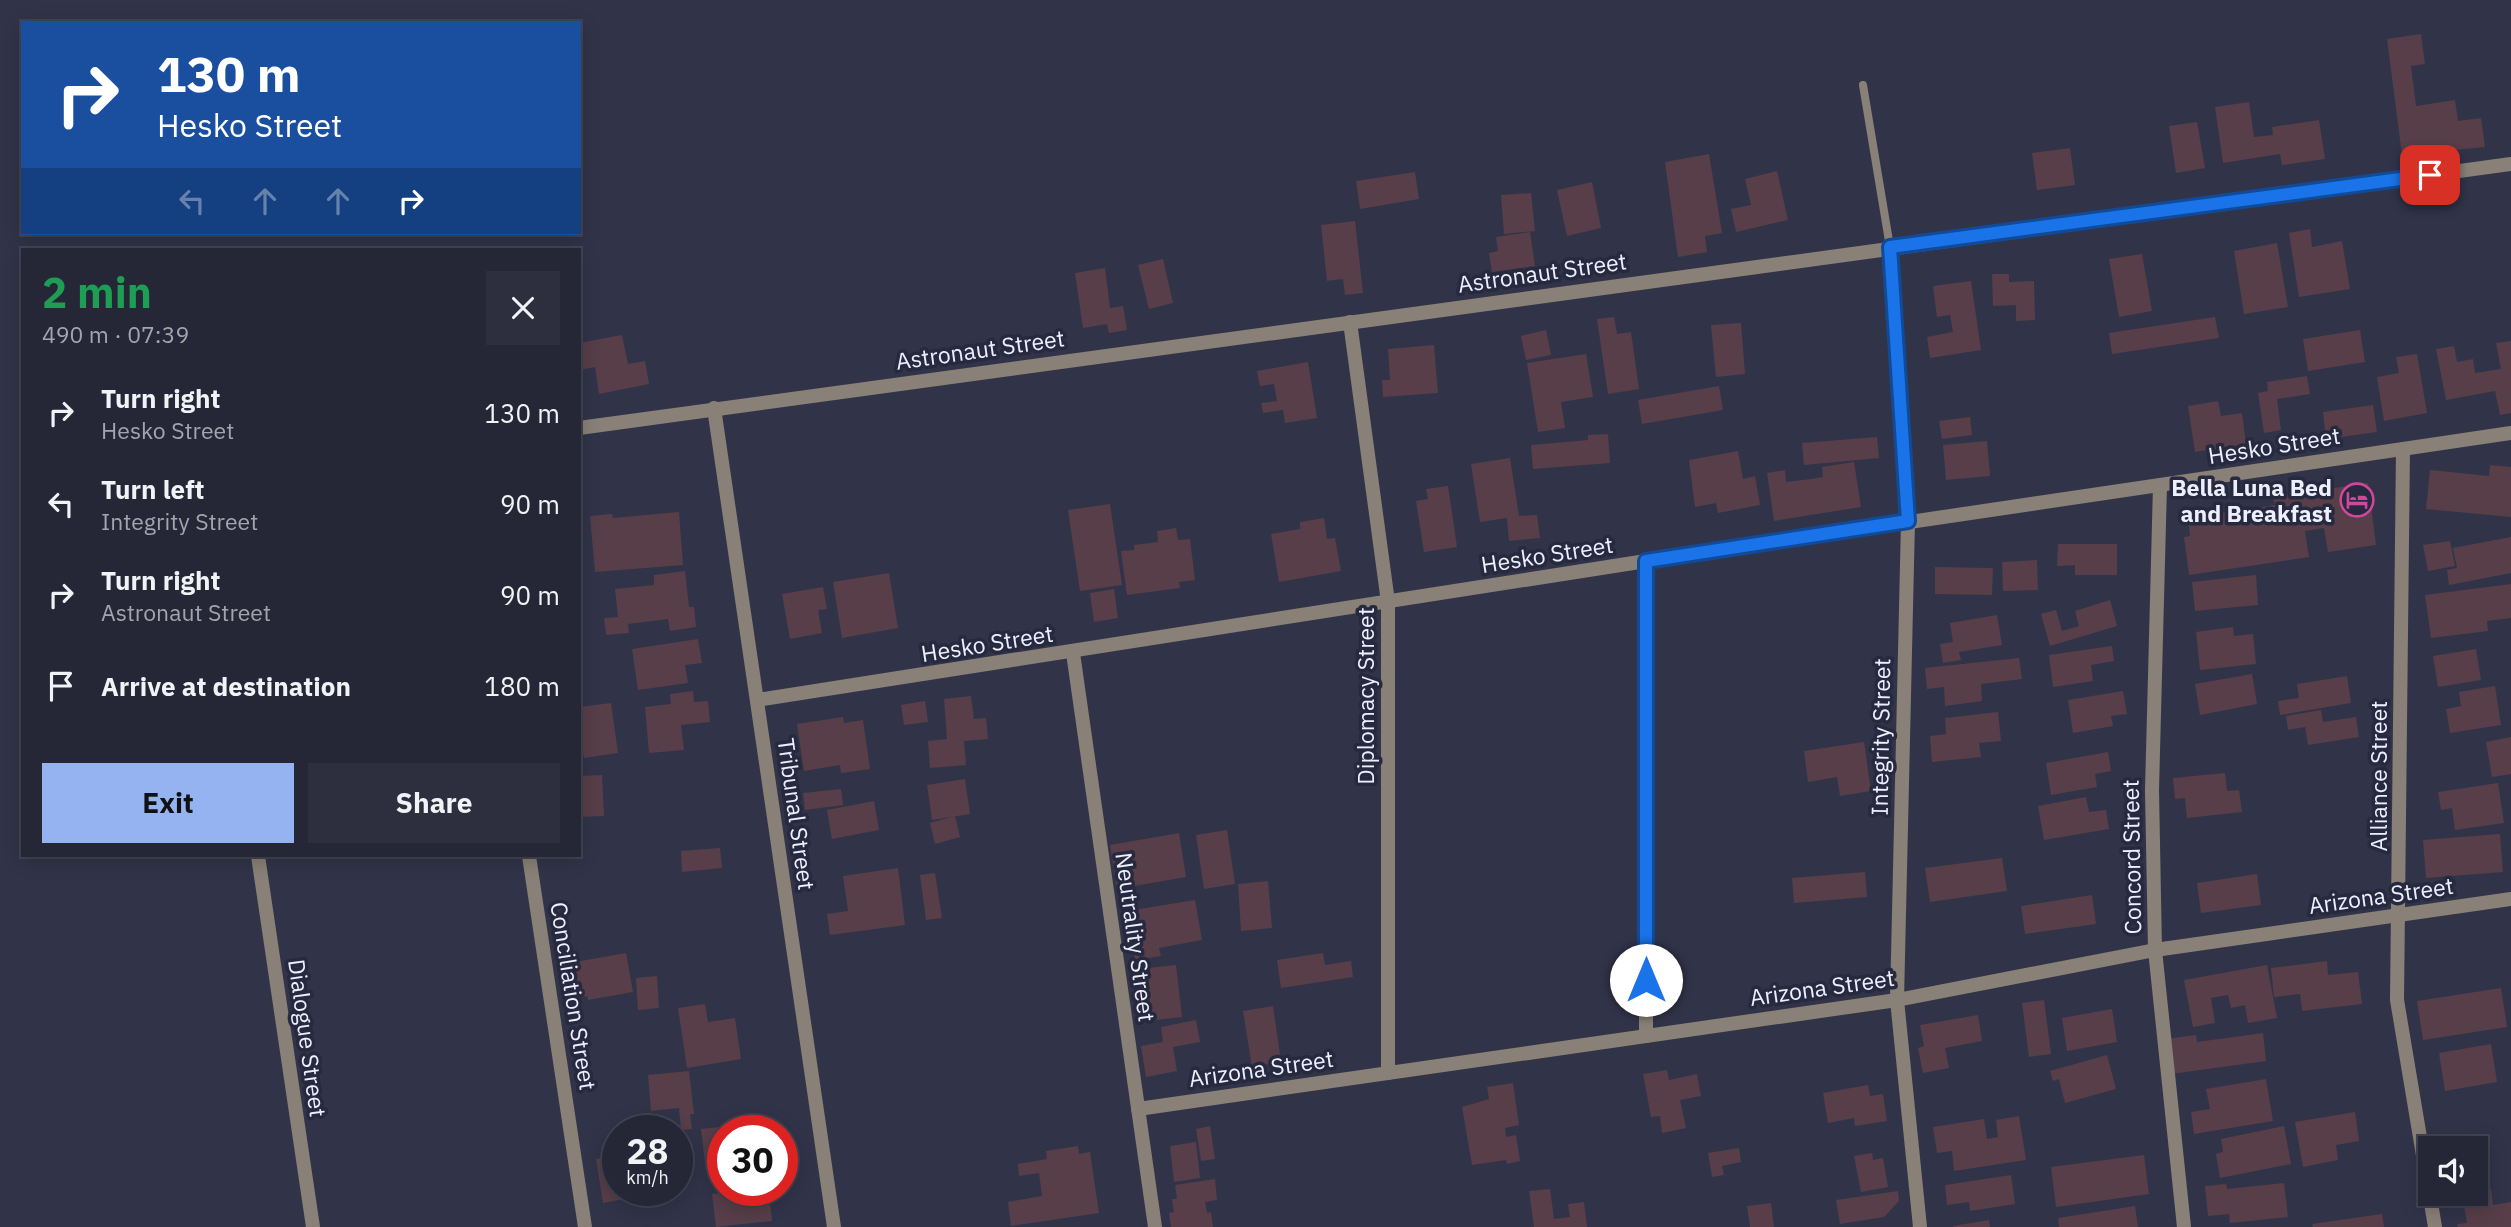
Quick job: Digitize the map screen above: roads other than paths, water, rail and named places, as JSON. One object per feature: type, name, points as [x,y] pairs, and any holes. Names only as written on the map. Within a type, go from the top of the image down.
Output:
[{"type":"street","name":"Astronaut Street","points":[[581,428],[2511,164]]},
{"type":"street","name":"Integrity Street","points":[[1890,247],[1908,521],[1897,1000],[1920,1227]]},
{"type":"street","name":"Diplomacy Street","points":[[1350,322],[1388,602],[1388,1073]]},
{"type":"street","name":"Tribunal Street","points":[[714,408],[834,1227]]},
{"type":"street","name":"Hesko Street","points":[[757,700],[1073,653],[1908,521],[2511,433]]},
{"type":"street","name":"Alliance Street","points":[[2403,449],[2397,1000],[2435,1227]]},
{"type":"street","name":"Concord Street","points":[[2160,485],[2152,790],[2155,950],[2184,1227]]},
{"type":"street","points":[[1646,561],[1646,1036]]},
{"type":"street","name":"Neutrality Street","points":[[1073,653],[1155,1227]]},
{"type":"street","name":"Dialogue Street","points":[[258,857],[313,1227]]},
{"type":"street","name":"Conciliation Street","points":[[529,857],[585,1227]]},
{"type":"street","name":"Arizona Street","points":[[1138,1109],[1897,1000],[2155,950],[2511,899]]},
{"type":"lane","points":[[1863,85],[1890,247]]},
{"type":"place","name":"Bella Luna Bed and Breakfast","points":[[2357,500]]}]
